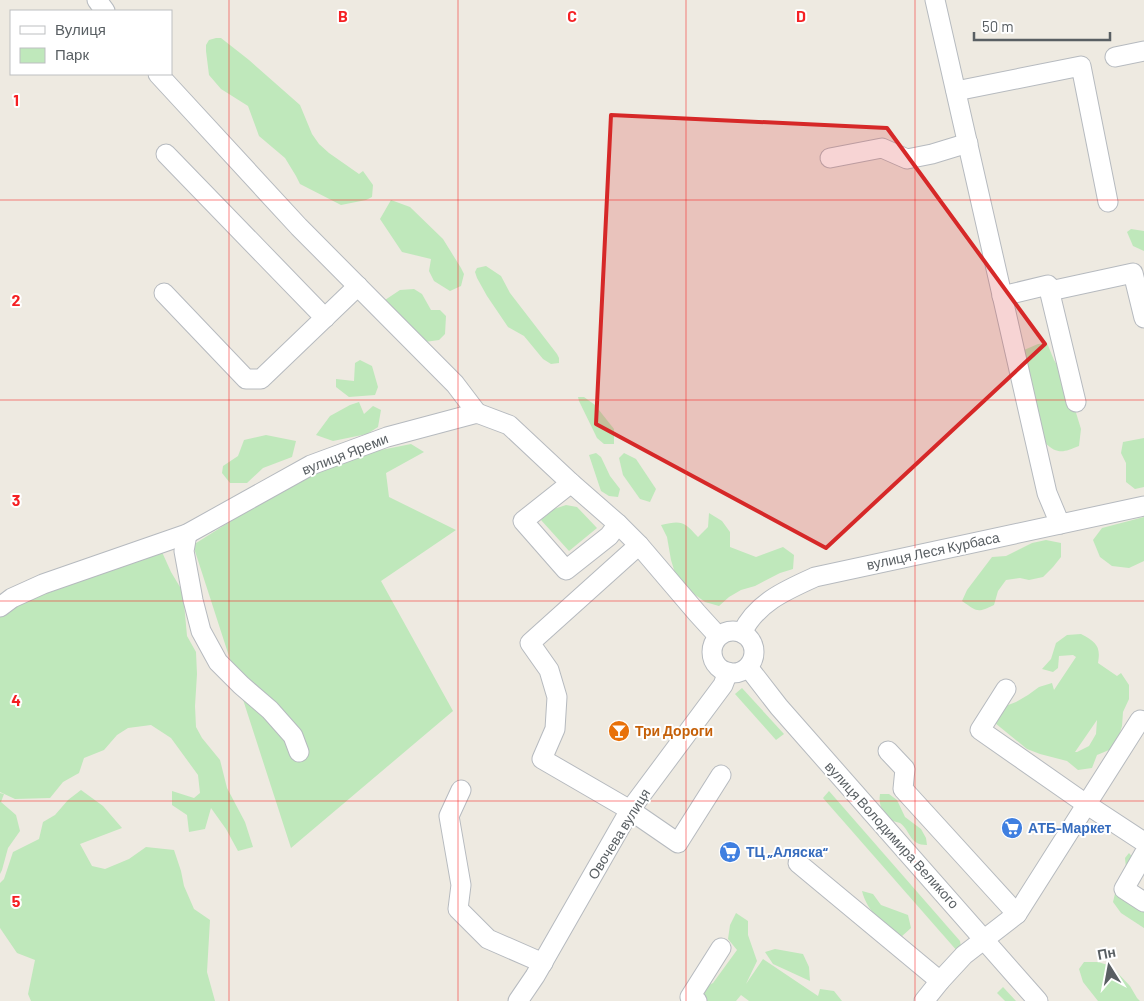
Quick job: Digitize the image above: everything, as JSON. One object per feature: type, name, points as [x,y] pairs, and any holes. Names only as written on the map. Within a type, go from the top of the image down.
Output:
[{"type":"street","points":[[935,0],[1047,493],[1060,524]]},
{"type":"street","points":[[1115,57],[1144,51]]},
{"type":"street","points":[[956,91],[1081,66],[1108,202]]},
{"type":"street","points":[[159,75],[299,227],[455,384],[477,413],[508,426],[618,524],[639,545],[718,636]]},
{"type":"street","points":[[830,158],[882,148],[906,159],[932,154],[968,143]]},
{"type":"street","points":[[166,154],[325,318]]},
{"type":"street","points":[[1050,291],[1134,272],[1143,309]]},
{"type":"street","points":[[1002,296],[1048,285],[1076,402]]},
{"type":"street","points":[[164,293],[246,379],[261,379],[358,286]]},
{"type":"street","name":"вулиця Яреми","points":[[0,607],[12,598],[43,584],[187,534],[311,465],[387,437],[477,413]]},
{"type":"street","points":[[571,483],[523,521],[566,570],[609,536],[618,524]]},
{"type":"street","name":"вулиця Леся Курбаса","points":[[742,633],[747,622],[755,612],[772,599],[792,587],[815,578],[1144,506]]},
{"type":"street","points":[[187,534],[184,551],[201,631],[218,662],[240,685],[270,710],[293,736],[299,752]]},
{"type":"street","points":[[639,545],[530,642],[549,670],[557,697],[555,729],[542,759],[630,810],[678,843],[721,775]]},
{"type":"street","points":[[726,632],[742,633],[753,644],[754,653],[748,668],[741,672],[732,673],[718,667],[713,660],[713,643],[718,636],[726,632]]},
{"type":"street","name":"вулиця Володимира Великого","points":[[748,668],[778,707],[1038,1001]]},
{"type":"street","name":"Овочева вулиця","points":[[518,1001],[536,976],[630,810],[723,686],[728,672]]},
{"type":"street","points":[[1006,689],[980,730],[1144,842]]},
{"type":"street","points":[[924,1001],[964,955],[1017,914],[1140,720]]},
{"type":"street","points":[[888,751],[905,768],[903,789],[1017,914]]},
{"type":"street","points":[[461,790],[449,816],[461,885],[458,909],[488,939],[543,963]]},
{"type":"street","points":[[1144,854],[1124,889],[1144,902]]},
{"type":"street","points":[[798,863],[940,981]]},
{"type":"street","points":[[697,1001],[690,997],[721,948]]},
{"type":"highlighted area","points":[[611,115],[887,128],[1045,344],[826,548],[596,424]]},
{"type":"green space","points":[[221,38],[249,60],[300,105],[312,134],[319,144],[359,174],[363,171],[373,185],[372,197],[341,205],[300,184],[285,158],[259,136],[248,106],[221,89],[209,75],[206,45],[209,40]]},
{"type":"green space","points":[[391,200],[410,207],[443,239],[464,274],[461,286],[450,291],[434,281],[429,271],[431,259],[402,252],[380,219]]},
{"type":"green space","points":[[1131,229],[1144,231],[1144,251],[1133,246],[1127,232]]},
{"type":"green space","points":[[486,266],[501,276],[510,293],[557,354],[559,363],[551,364],[543,359],[524,336],[508,327],[477,278],[475,272],[477,268]]},
{"type":"green space","points":[[414,289],[422,294],[431,310],[440,310],[446,316],[445,334],[439,340],[425,342],[383,307],[385,300],[400,290]]},
{"type":"green space","points":[[1047,343],[1054,360],[1066,380],[1081,429],[1079,446],[1065,451],[1058,451],[1045,443],[1024,350],[1038,344]]},
{"type":"green space","points":[[360,360],[372,366],[378,387],[375,395],[349,397],[336,387],[336,379],[354,381],[355,363]]},
{"type":"green space","points":[[578,397],[584,397],[595,405],[614,429],[614,444],[604,444],[597,438]]},
{"type":"green space","points":[[359,402],[364,414],[373,406],[381,410],[378,427],[367,434],[333,441],[316,435],[330,416]]},
{"type":"green space","points":[[266,435],[296,441],[292,457],[263,468],[247,483],[230,483],[222,473],[223,466],[238,456],[244,440]]},
{"type":"green space","points":[[1144,438],[1144,487],[1135,489],[1126,482],[1126,463],[1121,453],[1123,442]]},
{"type":"green space","points":[[411,444],[424,452],[386,473],[389,497],[456,530],[381,581],[453,711],[291,848],[193,545],[277,492],[341,458]]},
{"type":"green space","points":[[596,453],[601,457],[610,476],[620,489],[618,497],[609,496],[601,491],[589,455]]},
{"type":"green space","points":[[624,453],[636,459],[656,489],[650,502],[640,499],[623,475],[619,458]]},
{"type":"green space","points":[[566,505],[577,507],[597,528],[569,551],[541,520],[554,509]]},
{"type":"green space","points":[[709,513],[722,521],[730,532],[730,547],[756,557],[783,547],[794,555],[793,569],[780,573],[755,586],[741,590],[719,606],[705,602],[694,594],[675,573],[667,537],[661,525],[678,523],[686,525],[698,537],[708,527]]},
{"type":"green space","points":[[1144,517],[1144,561],[1129,568],[1112,566],[1100,557],[1093,540],[1102,528]]},
{"type":"green space","points":[[1046,540],[1061,543],[1061,557],[1043,577],[1029,580],[1020,578],[1006,580],[998,591],[994,605],[981,610],[975,609],[962,601],[967,590],[992,557],[1006,556],[1032,543]]},
{"type":"green space","points":[[162,552],[183,592],[187,636],[196,652],[196,727],[202,738],[220,760],[227,788],[245,822],[253,847],[238,851],[226,829],[211,808],[205,829],[189,832],[187,815],[172,805],[172,791],[194,798],[200,793],[198,775],[171,738],[151,725],[128,728],[117,735],[104,750],[84,758],[79,773],[63,782],[50,798],[15,799],[0,792],[0,613],[27,588]]},
{"type":"green space","points":[[1081,634],[1094,642],[1099,652],[1098,663],[1117,676],[1121,673],[1129,685],[1129,699],[1123,712],[1122,726],[1118,739],[1109,750],[1097,755],[1092,768],[1078,770],[1067,761],[1027,749],[995,723],[1003,707],[1016,702],[1039,687],[1052,683],[1054,690],[1076,657],[1073,655],[1059,656],[1058,668],[1053,672],[1042,669],[1051,659],[1056,643],[1067,635]],"holes":[[[1097,720],[1096,734],[1089,746],[1075,752]]]},
{"type":"green space","points":[[742,688],[784,734],[776,740],[735,694]]},
{"type":"green space","points":[[81,790],[103,806],[122,828],[80,844],[92,866],[105,869],[129,859],[146,847],[174,850],[184,886],[194,909],[210,920],[207,972],[215,1001],[31,1001],[28,994],[35,960],[17,953],[0,928],[0,883],[4,879],[13,852],[39,839],[43,822],[55,815],[68,800]]},
{"type":"green space","points":[[829,791],[960,941],[961,948],[958,952],[823,798]]},
{"type":"green space","points":[[0,793],[4,794],[1,802],[16,815],[20,831],[8,848],[0,874]]},
{"type":"green space","points":[[880,794],[889,794],[897,800],[905,817],[921,829],[926,838],[927,845],[917,843],[904,826],[886,816],[881,806]]},
{"type":"green space","points":[[1129,853],[1134,859],[1131,884],[1144,909],[1144,928],[1121,913],[1113,902],[1117,885],[1126,868],[1125,858]]},
{"type":"green space","points":[[862,891],[873,894],[881,905],[908,915],[911,928],[901,937],[872,912]]},
{"type":"green space","points":[[736,913],[748,921],[748,935],[757,961],[746,984],[763,959],[818,996],[820,989],[834,991],[842,1001],[749,1001],[741,995],[736,1001],[697,1001],[700,989],[713,983],[737,950],[728,939],[730,925]]},
{"type":"green space","points":[[775,949],[803,954],[809,967],[810,981],[773,964],[765,952]]},
{"type":"green space","points":[[1084,962],[1098,962],[1111,966],[1130,986],[1140,1001],[1098,1001],[1083,982],[1079,969]]},
{"type":"green space","points":[[1003,987],[1016,1001],[1005,1001],[997,993]]},
{"type":"place","name":"Три Дороги","points":[[619,731]]},
{"type":"place","name":"АТБ-Маркет","points":[[1012,828]]},
{"type":"place","name":"ТЦ „Аляска“","points":[[730,852]]}]
